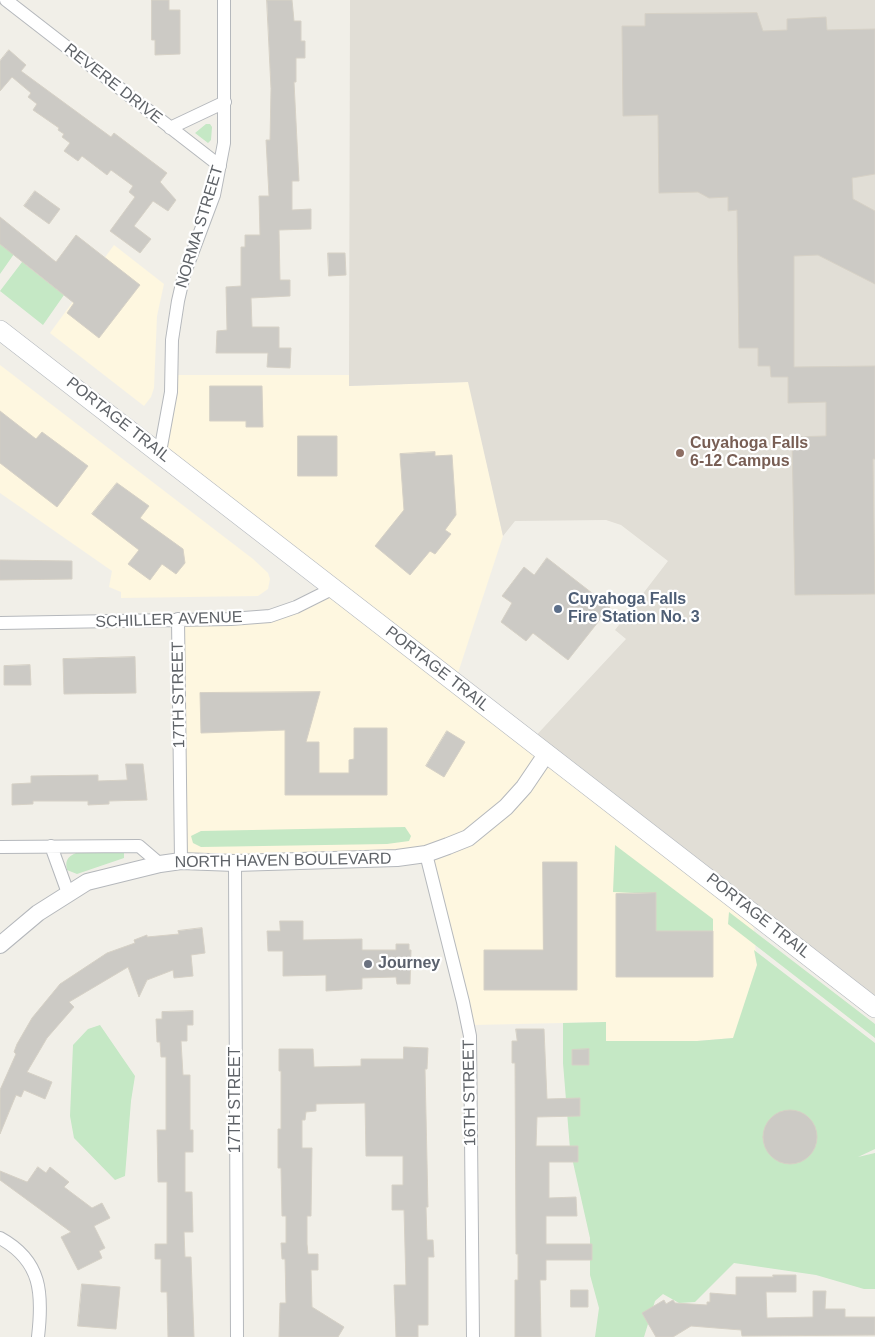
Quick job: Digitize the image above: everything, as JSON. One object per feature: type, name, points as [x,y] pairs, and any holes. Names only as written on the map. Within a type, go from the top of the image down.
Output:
[{"type":"main road","name":"PORTAGE TRAIL","points":[[0,330],[160,452],[332,589],[547,753],[875,1008]]},
{"type":"street","name":"REVERE DRIVE","points":[[6,0],[220,166]]},
{"type":"street","name":"NORMA STREET","points":[[160,452],[171,392],[172,340],[178,301],[184,275],[214,195],[220,166],[225,102],[224,0]]},
{"type":"street","points":[[170,128],[225,102]]},
{"type":"street","name":"SCHILLER AVENUE","points":[[0,623],[270,616],[296,607],[332,589]]},
{"type":"street","name":"17TH STREET","points":[[178,619],[181,861]]},
{"type":"street","name":"NORTH HAVEN BOULEVARD","points":[[0,945],[68,892],[87,882],[160,864],[181,861],[235,863],[363,860],[426,854],[468,838],[480,830],[506,808],[547,753]]},
{"type":"street","points":[[52,846],[68,892]]},
{"type":"street","points":[[0,847],[139,846],[160,864]]},
{"type":"street","name":"16TH STREET","points":[[426,854],[470,1036],[473,1337]]},
{"type":"street","name":"17TH STREET","points":[[235,863],[237,1337]]},
{"type":"street","points":[[0,1238],[14,1246],[27,1260],[35,1273],[41,1299],[38,1337]]},
{"type":"shaded area","name":"Cuyahoga Falls 6-12 Campus","points":[[350,0],[875,0],[875,1006],[531,741],[626,639],[615,630],[668,561],[621,525],[606,520],[515,521],[503,536],[468,382],[349,386]]},
{"type":"shaded area","points":[[114,245],[164,284],[157,316],[154,388],[151,397],[144,406],[50,333]]},
{"type":"shaded area","points":[[0,365],[253,559],[268,573],[270,579],[268,589],[258,596],[121,598],[121,592],[109,587],[112,571],[0,493]]},
{"type":"shaded area","points":[[171,375],[349,375],[349,386],[469,382],[503,536],[455,682],[752,911],[757,965],[734,1038],[697,1041],[606,1041],[605,1022],[474,1025],[477,1041],[470,1036],[426,854],[181,861],[178,619],[270,616],[331,589],[160,452]]},
{"type":"green space","points":[[206,124],[210,124],[212,127],[211,140],[208,143],[195,133]]},
{"type":"green space","points":[[0,244],[14,254],[0,274]]},
{"type":"green space","points":[[35,245],[39,248],[26,265],[64,295],[43,325],[0,291]]},
{"type":"green space","points":[[405,827],[411,836],[409,841],[387,844],[201,847],[193,843],[191,836],[201,831]]},
{"type":"green space","points":[[615,845],[713,919],[713,931],[656,931],[656,894],[613,892]]},
{"type":"green space","points":[[76,853],[124,853],[124,858],[77,874],[67,870],[67,860]]},
{"type":"green space","points":[[729,912],[875,1024],[875,1038],[728,924]]},
{"type":"green space","points":[[754,950],[875,1043],[875,1149],[858,1157],[875,1153],[875,1289],[864,1289],[816,1275],[734,1263],[695,1302],[679,1303],[663,1294],[655,1301],[644,1337],[595,1337],[599,1308],[590,1275],[590,1238],[570,1149],[563,1063],[563,1023],[606,1022],[606,1041],[697,1041],[733,1038],[757,965]]},
{"type":"green space","points":[[100,1025],[135,1076],[125,1176],[115,1180],[74,1138],[70,1116],[73,1045],[88,1029]]},
{"type":"building","points":[[152,0],[169,0],[169,10],[180,10],[180,54],[155,55],[155,40],[152,40]]},
{"type":"building","points":[[267,0],[292,0],[294,21],[301,21],[301,41],[305,41],[305,58],[296,58],[296,82],[294,82],[299,181],[292,181],[292,210],[311,209],[311,229],[279,230],[280,280],[290,280],[290,296],[251,298],[252,327],[279,327],[279,348],[291,348],[290,368],[267,367],[268,353],[216,353],[217,331],[227,330],[226,287],[241,286],[241,247],[245,247],[245,235],[260,235],[259,196],[269,196],[266,140],[270,140],[271,89]]},
{"type":"building","points":[[757,13],[763,31],[787,30],[787,19],[826,17],[827,30],[875,29],[875,174],[852,178],[853,199],[875,211],[875,284],[818,255],[794,256],[794,367],[875,366],[875,459],[873,459],[875,594],[795,595],[792,437],[826,436],[826,402],[788,403],[788,377],[771,377],[770,366],[758,366],[758,348],[739,348],[737,210],[728,211],[728,197],[709,198],[698,192],[659,193],[658,115],[623,116],[622,26],[645,26],[645,14]]},
{"type":"building","points":[[9,50],[26,65],[21,71],[111,137],[114,133],[167,173],[160,182],[176,200],[168,211],[153,201],[134,226],[151,239],[140,253],[110,231],[135,197],[129,192],[133,186],[111,170],[107,175],[82,156],[78,161],[64,151],[70,143],[62,137],[64,134],[58,130],[59,128],[33,110],[37,104],[28,97],[31,93],[12,77],[0,91],[0,61]]},
{"type":"building","points":[[35,191],[60,209],[49,224],[24,206]]},
{"type":"building","points":[[0,217],[56,262],[76,235],[140,285],[99,338],[67,313],[74,303],[0,244]]},
{"type":"building","points":[[328,253],[345,253],[346,275],[329,276]]},
{"type":"building","points":[[210,386],[262,386],[263,427],[246,427],[246,421],[210,421]]},
{"type":"building","points":[[0,411],[36,439],[42,432],[88,466],[57,507],[0,463]]},
{"type":"building","points":[[298,436],[337,436],[337,476],[298,476]]},
{"type":"building","points":[[435,452],[435,456],[452,455],[456,515],[445,530],[451,534],[435,554],[430,551],[410,575],[375,546],[404,510],[400,454]]},
{"type":"building","points":[[117,483],[149,506],[140,518],[183,549],[185,563],[176,574],[162,564],[150,580],[128,564],[139,550],[92,514]]},
{"type":"building","name":"Cuyahoga Falls Fire Station No. 3","points":[[547,558],[610,607],[568,660],[533,633],[526,641],[501,622],[512,603],[502,596],[524,567],[534,575]]},
{"type":"building","points":[[0,560],[72,561],[72,579],[0,580]]},
{"type":"building","points":[[135,657],[136,693],[64,694],[63,659]]},
{"type":"building","points":[[30,665],[31,685],[4,685],[4,666]]},
{"type":"building","points":[[320,692],[306,742],[319,742],[319,773],[349,773],[349,760],[354,759],[354,728],[387,728],[387,795],[285,795],[285,730],[201,733],[200,693]]},
{"type":"building","points":[[447,731],[465,742],[444,777],[426,766]]},
{"type":"building","points":[[126,764],[143,764],[147,800],[109,801],[109,804],[88,805],[88,801],[33,801],[33,804],[12,805],[12,784],[31,783],[31,776],[98,775],[98,781],[127,780]]},
{"type":"building","points":[[543,862],[577,862],[577,990],[484,990],[484,950],[543,950]]},
{"type":"building","points":[[656,893],[656,931],[713,931],[713,977],[616,977],[616,894]]},
{"type":"building","name":"Journey","points":[[280,921],[303,921],[303,940],[362,939],[362,950],[396,950],[396,944],[409,944],[409,950],[411,950],[410,984],[397,984],[396,977],[362,978],[362,989],[326,991],[326,975],[283,976],[283,951],[268,951],[267,931],[280,931]]},
{"type":"building","points":[[202,928],[205,953],[191,955],[193,976],[174,978],[173,970],[147,980],[139,997],[128,967],[69,1002],[74,1007],[47,1038],[27,1072],[52,1082],[45,1099],[24,1090],[21,1097],[16,1095],[0,1134],[0,1090],[16,1054],[14,1052],[17,1044],[32,1018],[60,984],[107,953],[135,943],[134,940],[147,935],[147,937],[179,934],[178,931]]},
{"type":"building","points":[[193,1011],[193,1025],[187,1025],[187,1041],[181,1041],[183,1075],[190,1075],[190,1130],[193,1130],[193,1152],[185,1152],[185,1192],[192,1192],[193,1232],[184,1232],[185,1257],[191,1257],[194,1337],[168,1337],[167,1292],[161,1292],[161,1259],[155,1259],[155,1244],[167,1244],[167,1182],[158,1182],[157,1130],[166,1130],[166,1057],[161,1057],[160,1042],[157,1042],[156,1019],[162,1019],[162,1012]]},
{"type":"building","points":[[516,1029],[544,1029],[547,1099],[580,1098],[580,1116],[537,1117],[536,1146],[578,1146],[578,1162],[549,1162],[549,1198],[576,1197],[577,1216],[546,1216],[546,1244],[592,1244],[592,1260],[546,1260],[546,1280],[540,1280],[541,1337],[515,1337],[515,1280],[518,1280],[518,1254],[516,1254],[515,1063],[512,1063],[512,1041],[517,1041]]},
{"type":"building","points":[[404,1047],[428,1048],[427,1069],[425,1069],[428,1207],[426,1207],[427,1240],[433,1240],[434,1257],[428,1257],[428,1325],[418,1325],[418,1337],[396,1337],[394,1285],[406,1285],[404,1210],[392,1210],[392,1185],[403,1185],[403,1156],[366,1156],[365,1103],[316,1104],[316,1111],[306,1112],[305,1120],[302,1120],[302,1148],[312,1148],[311,1216],[307,1216],[308,1254],[318,1254],[318,1270],[311,1270],[312,1307],[344,1327],[338,1337],[279,1337],[280,1303],[286,1303],[285,1259],[282,1259],[281,1243],[286,1243],[286,1216],[282,1216],[281,1168],[278,1168],[278,1129],[281,1129],[279,1049],[313,1049],[314,1067],[361,1066],[361,1059],[403,1059]]},
{"type":"building","points":[[589,1049],[589,1065],[572,1065],[572,1050]]},
{"type":"building","points":[[790,1110],[800,1112],[809,1118],[815,1127],[817,1137],[815,1147],[809,1156],[800,1162],[790,1164],[780,1162],[771,1156],[765,1147],[763,1137],[765,1127],[771,1118],[780,1112]]},
{"type":"building","points":[[38,1167],[46,1173],[50,1167],[69,1182],[64,1187],[92,1208],[102,1203],[110,1218],[94,1226],[105,1248],[99,1251],[102,1258],[78,1270],[61,1237],[71,1232],[0,1180],[0,1171],[27,1182]]},
{"type":"building","points":[[773,1275],[796,1275],[796,1292],[766,1292],[767,1318],[813,1317],[813,1291],[826,1291],[825,1309],[845,1309],[845,1317],[875,1317],[875,1335],[742,1336],[741,1330],[691,1326],[673,1337],[656,1337],[642,1313],[664,1300],[666,1304],[673,1300],[675,1303],[707,1305],[707,1302],[710,1302],[710,1293],[736,1295],[736,1277],[773,1277]]},
{"type":"building","points":[[82,1284],[120,1287],[116,1329],[78,1326]]},
{"type":"building","points":[[571,1290],[588,1290],[588,1307],[571,1307]]},
{"type":"place","name":"Cuyahoga Falls 6-12 Campus","points":[[680,453]]},
{"type":"place","name":"Cuyahoga Falls Fire Station No. 3","points":[[558,609]]},
{"type":"place","name":"Journey","points":[[368,964]]}]
